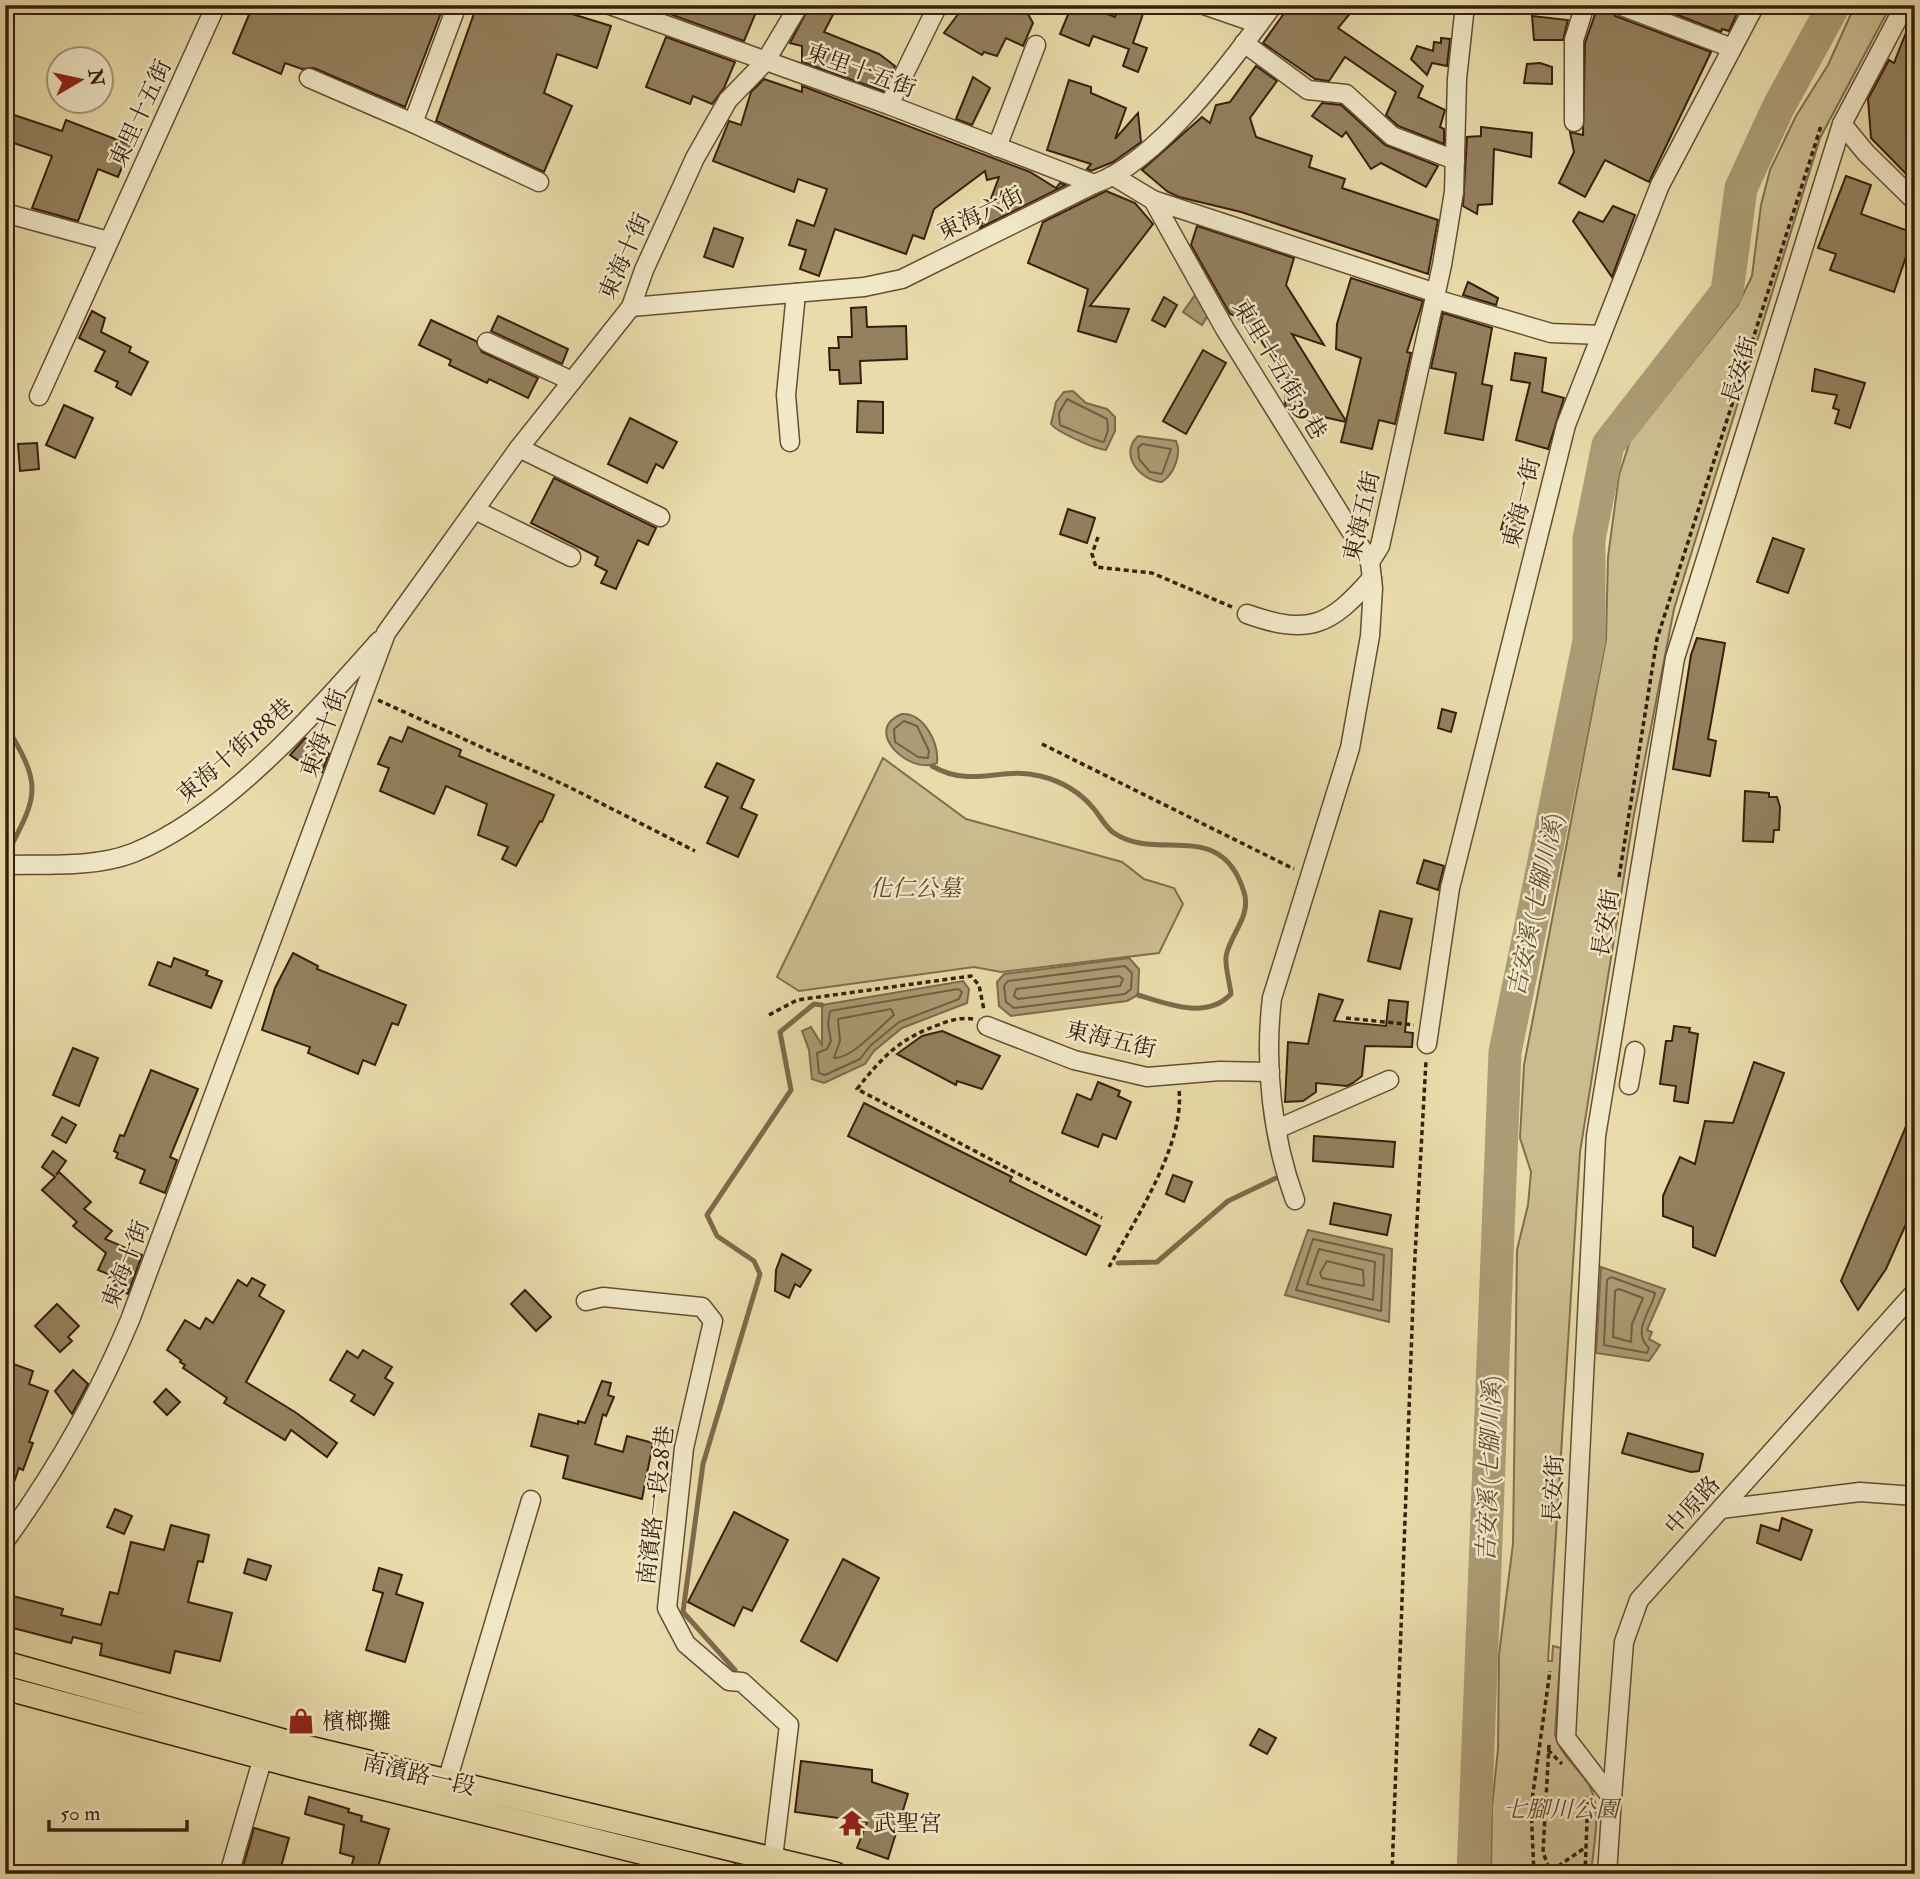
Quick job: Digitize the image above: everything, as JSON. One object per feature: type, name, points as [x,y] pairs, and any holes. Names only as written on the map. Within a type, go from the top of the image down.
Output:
[{"type":"main road","name":"南濱路一段","points":[[5,1663],[266,1747],[729,1874]]},
{"type":"main road","name":"南濱路一段","points":[[5,1688],[266,1747],[447,1781],[777,1866],[835,1874]]},
{"type":"street","name":"東里十五街","points":[[39,396],[216,5]]},
{"type":"street","points":[[412,123],[457,5]]},
{"type":"street","name":"東里十五街","points":[[610,5],[653,12],[765,62],[889,105],[1094,184]]},
{"type":"street","name":"東海十街","points":[[5,1541],[41,1492],[110,1367],[386,633],[519,448],[631,307],[644,270],[695,158],[728,100],[765,62],[799,5]]},
{"type":"street","points":[[889,105],[938,5]]},
{"type":"street","points":[[1204,5],[1259,24]]},
{"type":"street","name":"東海六街","points":[[631,307],[864,287],[902,279],[1094,184],[1115,177],[1185,116],[1273,5]]},
{"type":"street","name":"東海五街","points":[[1294,1200],[1282,1166],[1270,1072],[1268,1037],[1272,998],[1350,748],[1370,636],[1371,570],[1380,547],[1435,296],[1454,192],[1457,79],[1465,5]]},
{"type":"street","points":[[1574,122],[1574,40],[1585,5]]},
{"type":"street","points":[[1619,5],[1732,48]]},
{"type":"street","name":"東海一街","points":[[1427,1044],[1451,888],[1566,425],[1660,185],[1755,5]]},
{"type":"street","name":"長安街","points":[[1612,1798],[1566,1738],[1595,1136],[1675,658],[1842,124],[1905,5]]},
{"type":"street","points":[[1244,43],[1308,90],[1346,94],[1392,136],[1455,160]]},
{"type":"street","points":[[997,147],[1036,45]]},
{"type":"street","points":[[309,78],[538,182]]},
{"type":"street","points":[[1842,124],[1866,153],[1915,201]]},
{"type":"street","points":[[1115,177],[1153,200],[1435,296],[1551,333],[1601,335]]},
{"type":"street","name":"東里十五街39巷","points":[[1153,200],[1225,329],[1371,570]]},
{"type":"street","points":[[5,214],[108,240]]},
{"type":"street","points":[[790,442],[786,396],[796,293]]},
{"type":"street","points":[[486,342],[572,381]]},
{"type":"street","points":[[519,448],[660,517]]},
{"type":"street","points":[[475,510],[571,557]]},
{"type":"street","points":[[1247,614],[1282,625],[1322,622],[1338,612],[1371,570]]},
{"type":"street","name":"東海十街188巷","points":[[5,865],[106,860],[132,853],[182,828],[224,797],[317,710],[386,633]]},
{"type":"street","name":"東海五街","points":[[988,1026],[1074,1060],[1147,1077],[1270,1072]]},
{"type":"street","points":[[1629,1085],[1635,1051]]},
{"type":"street","points":[[1277,1129],[1389,1080]]},
{"type":"street","name":"中原路","points":[[1612,1798],[1625,1642],[1639,1600],[1915,1292]]},
{"type":"street","name":"南濱路一段28巷","points":[[586,1301],[603,1297],[702,1307],[713,1321],[684,1448],[667,1608],[686,1644],[729,1681],[742,1682],[789,1725],[777,1866]]},
{"type":"street","points":[[1721,1509],[1860,1492],[1915,1496]]},
{"type":"street","points":[[447,1781],[531,1500]]},
{"type":"street","points":[[229,1874],[266,1747]]},
{"type":"street","points":[[1607,1874],[1612,1798]]},
{"type":"path","points":[[1098,537],[1092,554],[1096,567],[1152,573],[1247,614]]},
{"type":"path","points":[[364,693],[567,786],[695,851]]},
{"type":"path","points":[[1042,744],[1308,876]]},
{"type":"path","points":[[769,1015],[797,1000],[971,976],[979,985],[988,1026]]},
{"type":"path","points":[[988,1026],[969,1018],[911,1034],[887,1053],[857,1089],[1102,1218]]},
{"type":"path","points":[[1346,1018],[1430,1026]]},
{"type":"path","points":[[1392,1874],[1414,1273],[1427,1044]]},
{"type":"path","points":[[1109,1267],[1155,1185],[1181,1110],[1178,1074]]},
{"type":"path","points":[[1534,1874],[1531,1807],[1550,1671],[1555,1671],[1552,1711]]},
{"type":"path","points":[[1550,1737],[1543,1852],[1551,1873],[1586,1847]]},
{"type":"path","points":[[1548,1751],[1564,1767]]},
{"type":"path","points":[[1585,1874],[1588,1792]]},
{"type":"path","points":[[1524,1808],[1531,1807]]},
{"type":"green space","name":"七腳川公園","points":[[1855,5],[1891,5],[1820,138],[1674,609],[1633,820],[1580,1152],[1548,1661],[1552,1661],[1553,1646],[1561,1648],[1555,1734],[1561,1748],[1589,1785],[1596,1805],[1591,1874],[1491,1874],[1492,1807],[1498,1749],[1499,1655],[1513,1544],[1517,1250],[1528,1205],[1531,1172],[1520,1138],[1524,1065],[1606,640],[1608,557],[1619,475],[1630,441],[1738,305],[1752,276],[1761,205],[1770,170],[1796,116],[1828,65]]},
{"type":"green space","name":"化仁公墓","points":[[883,758],[966,819],[1122,862],[1144,879],[1174,888],[1183,904],[1159,953],[1001,972],[974,967],[799,991],[777,977]]},
{"type":"water","points":[[1197,292],[1210,312],[1202,325],[1183,312]]},
{"type":"water","points":[[1073,391],[1086,403],[1107,409],[1115,417],[1115,431],[1106,450],[1077,440],[1051,424],[1056,402],[1064,392]]},
{"type":"water","points":[[1138,436],[1176,441],[1176,463],[1162,482],[1154,481],[1140,472],[1131,459],[1132,443]]},
{"type":"water","points":[[902,714],[917,718],[933,738],[937,763],[914,763],[894,749],[886,730],[891,721]]},
{"type":"water","points":[[1129,958],[1139,969],[1138,995],[1127,1001],[1011,1016],[999,1006],[997,982],[1004,974]]},
{"type":"water","points":[[963,981],[969,989],[967,1003],[902,1028],[874,1051],[865,1064],[824,1083],[812,1079],[809,1050],[802,1031],[811,1027],[822,1045],[822,1005]]},
{"type":"water","points":[[1308,1230],[1392,1249],[1389,1322],[1285,1295]]},
{"type":"water","points":[[1601,1267],[1665,1289],[1647,1330],[1652,1332],[1649,1339],[1660,1345],[1649,1361],[1596,1353]]},
{"type":"building","points":[[253,5],[444,5],[405,107],[314,68],[302,69],[285,63],[281,74],[233,53]]},
{"type":"building","points":[[477,5],[543,5],[611,26],[597,68],[557,54],[544,93],[572,106],[544,172],[436,121]]},
{"type":"building","points":[[666,5],[759,5],[744,41],[664,12]]},
{"type":"building","points":[[810,5],[838,5],[824,32],[879,54],[895,66],[883,91],[802,62],[802,46],[790,43]]},
{"type":"building","points":[[965,5],[1023,5],[1033,23],[1023,46],[1006,38],[997,56],[984,52],[982,55],[944,33]]},
{"type":"building","points":[[1072,5],[1084,5],[1115,17],[1119,5],[1146,5],[1133,43],[1147,48],[1138,72],[1123,66],[1129,49],[1093,36],[1089,46],[1060,34]]},
{"type":"building","points":[[1290,5],[1357,5],[1338,28],[1423,86],[1418,97],[1445,110],[1440,127],[1444,129],[1444,144],[1398,126],[1386,115],[1396,92],[1345,57],[1329,81],[1315,79],[1263,43]]},
{"type":"building","points":[[1601,5],[1608,5],[1615,16],[1711,52],[1649,182],[1605,160],[1585,197],[1559,183],[1574,152],[1570,132],[1583,135],[1585,43],[1597,9],[1600,10]]},
{"type":"building","points":[[1652,5],[1741,5],[1729,31],[1722,29],[1721,32]]},
{"type":"building","points":[[1914,12],[1915,101],[1912,109],[1915,112],[1915,183],[1871,138],[1868,99],[1889,60],[1894,63]]},
{"type":"building","points":[[1532,16],[1568,20],[1563,40],[1534,40]]},
{"type":"building","points":[[666,37],[735,62],[724,88],[712,104],[693,96],[690,104],[646,87]]},
{"type":"building","points":[[1441,38],[1450,39],[1447,66],[1432,63],[1427,75],[1411,59],[1417,46],[1433,51],[1434,42],[1441,43]]},
{"type":"building","points":[[1540,63],[1552,67],[1552,84],[1524,83],[1527,64]]},
{"type":"building","points":[[1256,66],[1277,81],[1250,118],[1256,137],[1312,156],[1309,167],[1345,179],[1342,188],[1438,220],[1428,274],[1241,212],[1179,197],[1168,192],[1142,170],[1202,117],[1210,123],[1216,105],[1230,102]]},
{"type":"building","points":[[973,77],[990,88],[972,125],[956,119]]},
{"type":"building","points":[[764,79],[802,92],[802,86],[1030,172],[1056,188],[1060,183],[1066,185],[980,228],[999,177],[987,180],[985,171],[934,209],[924,239],[913,235],[906,254],[835,229],[819,276],[800,269],[806,250],[789,245],[797,220],[814,226],[827,189],[798,179],[794,192],[713,161],[729,121],[741,125],[751,92]]},
{"type":"building","points":[[1069,80],[1091,87],[1091,93],[1126,108],[1115,139],[1138,113],[1141,142],[1113,162],[1091,171],[1087,169],[1091,164],[1047,150]]},
{"type":"building","points":[[1322,103],[1341,105],[1385,145],[1438,166],[1426,187],[1381,163],[1371,169],[1346,132],[1342,137],[1312,116]]},
{"type":"building","points":[[11,114],[62,131],[66,120],[131,145],[118,177],[98,169],[78,221],[32,208],[52,156],[5,140]]},
{"type":"building","points":[[1481,127],[1532,133],[1531,157],[1494,149],[1492,204],[1478,205],[1477,214],[1463,206],[1467,137],[1481,136]]},
{"type":"building","points":[[1846,176],[1871,185],[1861,214],[1914,233],[1894,292],[1830,270],[1836,254],[1818,248]]},
{"type":"building","points":[[1106,191],[1135,203],[1153,224],[1090,306],[1129,309],[1116,342],[1078,331],[1088,289],[1028,263],[1043,222]]},
{"type":"building","points":[[1613,206],[1635,215],[1612,277],[1573,221],[1579,212],[1603,222]]},
{"type":"building","points":[[1197,226],[1294,258],[1286,285],[1324,345],[1292,334],[1346,421],[1361,358],[1336,349],[1337,324],[1351,278],[1423,301],[1407,352],[1411,353],[1395,424],[1379,420],[1372,449],[1341,442],[1346,422],[1288,409],[1285,405],[1287,379],[1260,339],[1254,343],[1238,317],[1230,314],[1191,245]]},
{"type":"building","points":[[714,228],[743,238],[733,267],[704,257]]},
{"type":"building","points":[[1468,282],[1498,298],[1496,305],[1463,295]]},
{"type":"building","points":[[1164,297],[1177,305],[1165,327],[1152,320]]},
{"type":"building","points":[[866,307],[867,327],[906,326],[907,359],[860,361],[861,383],[840,384],[839,370],[830,370],[829,348],[839,348],[838,337],[852,337],[851,308]]},
{"type":"building","points":[[92,311],[105,318],[101,332],[131,347],[129,352],[148,362],[131,395],[116,387],[118,382],[95,371],[105,351],[79,338]]},
{"type":"building","points":[[1443,313],[1492,328],[1482,384],[1492,386],[1483,440],[1445,433],[1456,373],[1431,368]]},
{"type":"building","points":[[498,316],[568,349],[562,364],[491,331]]},
{"type":"building","points":[[431,320],[476,341],[482,352],[538,378],[528,398],[489,379],[487,383],[449,365],[451,360],[419,345]]},
{"type":"building","points":[[1203,350],[1226,363],[1186,434],[1163,421]]},
{"type":"building","points":[[1515,353],[1546,358],[1542,392],[1564,398],[1548,449],[1516,440],[1530,383],[1511,380]]},
{"type":"building","points":[[1815,369],[1865,383],[1850,428],[1835,423],[1839,410],[1833,408],[1837,395],[1812,391]]},
{"type":"building","points":[[858,401],[883,402],[883,433],[857,432]]},
{"type":"building","points":[[64,405],[93,418],[75,458],[46,445]]},
{"type":"building","points":[[630,418],[677,442],[663,468],[656,464],[647,483],[608,464]]},
{"type":"building","points":[[37,443],[39,469],[20,471],[18,444]]},
{"type":"building","points":[[554,478],[656,528],[648,545],[638,540],[616,589],[601,583],[607,571],[595,565],[598,557],[531,523]]},
{"type":"building","points":[[1068,509],[1095,518],[1087,543],[1060,534]]},
{"type":"building","points":[[1505,515],[1521,519],[1518,534],[1501,530]]},
{"type":"building","points":[[1773,538],[1804,549],[1788,593],[1757,582]]},
{"type":"building","points":[[1697,638],[1725,643],[1708,739],[1716,741],[1710,776],[1673,769],[1691,655]]},
{"type":"building","points":[[1442,709],[1456,713],[1451,732],[1438,728]]},
{"type":"building","points":[[408,727],[461,750],[459,756],[554,795],[542,822],[540,821],[516,866],[502,859],[508,847],[478,835],[487,804],[446,786],[434,814],[380,791],[389,768],[378,764],[390,737],[402,742]]},
{"type":"building","points":[[305,738],[329,754],[322,772],[319,769],[317,773],[290,755]]},
{"type":"building","points":[[717,763],[754,780],[741,808],[757,815],[738,857],[707,843],[728,797],[705,787]]},
{"type":"building","points":[[1745,791],[1769,793],[1769,797],[1777,797],[1780,807],[1779,830],[1774,830],[1773,842],[1743,841]]},
{"type":"building","points":[[1424,860],[1444,866],[1438,890],[1417,883]]},
{"type":"building","points":[[1380,911],[1412,919],[1400,969],[1368,961]]},
{"type":"building","points":[[293,953],[318,966],[317,969],[406,1005],[398,1025],[392,1023],[375,1065],[363,1060],[358,1074],[308,1053],[310,1047],[262,1030],[275,988]]},
{"type":"building","points":[[174,958],[208,971],[206,975],[222,981],[211,1008],[149,985],[158,962],[171,967]]},
{"type":"building","points":[[1319,994],[1343,1000],[1334,1021],[1386,1026],[1389,1000],[1408,1002],[1405,1032],[1413,1033],[1412,1047],[1365,1046],[1362,1076],[1353,1083],[1347,1086],[1316,1083],[1316,1092],[1303,1101],[1285,1102],[1288,1042],[1308,1044]]},
{"type":"building","points":[[1674,1026],[1690,1028],[1689,1032],[1698,1034],[1688,1103],[1674,1101],[1676,1086],[1660,1084],[1666,1041],[1672,1041]]},
{"type":"building","points":[[942,1031],[1000,1056],[982,1089],[957,1081],[956,1085],[897,1054],[922,1036]]},
{"type":"building","points":[[73,1048],[98,1058],[79,1106],[53,1095]]},
{"type":"building","points":[[1754,1062],[1784,1073],[1715,1256],[1693,1247],[1693,1227],[1663,1216],[1663,1196],[1680,1157],[1695,1164],[1705,1121],[1733,1123]]},
{"type":"building","points":[[151,1070],[198,1089],[170,1157],[177,1160],[165,1193],[140,1183],[145,1170],[116,1158],[118,1153],[114,1151],[120,1135],[124,1136]]},
{"type":"building","points":[[1098,1082],[1120,1091],[1118,1096],[1131,1102],[1116,1139],[1103,1134],[1098,1147],[1062,1133],[1077,1094],[1091,1100]]},
{"type":"building","points":[[864,1103],[1012,1177],[1010,1181],[1100,1226],[1086,1255],[848,1136]]},
{"type":"building","points":[[1915,1105],[1915,1204],[1886,1269],[1858,1310],[1841,1281]]},
{"type":"building","points":[[62,1117],[76,1125],[66,1143],[52,1135]]},
{"type":"building","points":[[1314,1136],[1395,1142],[1393,1167],[1313,1161]]},
{"type":"building","points":[[53,1151],[66,1161],[56,1175],[59,1172],[91,1202],[84,1209],[112,1231],[105,1239],[142,1255],[128,1294],[114,1288],[118,1278],[98,1270],[106,1253],[73,1226],[77,1222],[42,1190],[55,1177],[42,1167]]},
{"type":"building","points":[[1173,1175],[1192,1182],[1184,1202],[1166,1194]]},
{"type":"building","points":[[1334,1203],[1391,1215],[1387,1235],[1330,1224]]},
{"type":"building","points":[[782,1254],[811,1270],[800,1287],[795,1284],[789,1298],[775,1291],[776,1270]]},
{"type":"building","points":[[252,1278],[265,1285],[259,1296],[284,1311],[246,1382],[295,1412],[337,1443],[327,1457],[291,1430],[285,1440],[224,1403],[227,1398],[183,1368],[185,1365],[181,1360],[167,1350],[185,1320],[200,1329],[206,1318],[213,1323],[238,1280],[247,1286]]},
{"type":"building","points":[[525,1290],[551,1317],[536,1331],[511,1304]]},
{"type":"building","points":[[57,1304],[79,1326],[68,1337],[72,1341],[60,1352],[35,1326]]},
{"type":"building","points":[[363,1350],[392,1367],[385,1378],[393,1383],[374,1415],[351,1401],[355,1395],[330,1380],[347,1351],[358,1358]]},
{"type":"building","points":[[5,1361],[33,1371],[29,1384],[48,1391],[29,1442],[33,1443],[23,1470],[19,1468],[7,1502]]},
{"type":"building","points":[[73,1370],[88,1384],[72,1414],[55,1391]]},
{"type":"building","points":[[602,1381],[611,1383],[608,1395],[614,1397],[606,1416],[603,1414],[595,1444],[623,1452],[627,1436],[653,1443],[642,1499],[563,1478],[568,1456],[531,1446],[539,1414],[578,1424],[578,1421],[585,1423]]},
{"type":"building","points":[[166,1389],[180,1402],[167,1415],[154,1402]]},
{"type":"building","points":[[1628,1433],[1703,1454],[1699,1471],[1691,1472],[1622,1453]]},
{"type":"building","points":[[115,1509],[132,1516],[124,1534],[107,1527]]},
{"type":"building","points":[[734,1512],[788,1540],[752,1611],[743,1607],[734,1626],[688,1602]]},
{"type":"building","points":[[1782,1518],[1812,1530],[1801,1560],[1757,1543],[1761,1525],[1779,1531]]},
{"type":"building","points":[[171,1525],[209,1535],[203,1562],[198,1561],[188,1602],[232,1613],[220,1661],[175,1651],[170,1673],[100,1655],[102,1644],[73,1637],[71,1643],[5,1626],[5,1594],[63,1609],[61,1615],[101,1625],[110,1592],[118,1594],[131,1542],[164,1550]]},
{"type":"building","points":[[248,1559],[271,1566],[266,1580],[244,1573]]},
{"type":"building","points":[[843,1559],[879,1578],[837,1661],[801,1641]]},
{"type":"building","points":[[379,1568],[402,1575],[396,1594],[423,1603],[405,1662],[366,1650],[383,1593],[373,1590]]},
{"type":"building","points":[[1259,1729],[1276,1738],[1267,1754],[1250,1745]]},
{"type":"building","points":[[801,1761],[872,1770],[872,1782],[908,1794],[888,1859],[857,1848],[867,1822],[795,1812]]},
{"type":"building","points":[[309,1797],[349,1809],[348,1812],[362,1816],[361,1821],[389,1829],[376,1874],[349,1874],[354,1857],[340,1853],[344,1825],[305,1814]]},
{"type":"building","points":[[254,1828],[289,1838],[279,1874],[241,1874]]},
{"type":"waterway","name":"吉安溪 (七腳川溪)","points":[[1473,1874],[1505,1052],[1589,641],[1589,539],[1608,445],[1727,292],[1741,188],[1779,106],[1834,5]]},
{"type":"waterway","points":[[5,724],[26,763],[32,791],[24,819],[5,858]]},
{"type":"waterway","points":[[932,766],[960,776],[1012,773],[1048,778],[1083,797],[1114,833],[1131,841],[1204,848],[1220,855],[1234,869],[1246,901],[1243,918],[1226,957],[1231,994],[1221,1002],[1199,1008],[1186,1008],[1138,995]]},
{"type":"waterway","points":[[735,1670],[683,1612],[703,1464],[760,1274],[754,1261],[717,1236],[707,1215],[791,1090],[780,1032],[814,1004],[822,1005]]},
{"type":"waterway","points":[[1118,1263],[1157,1262],[1228,1201],[1276,1178]]},
{"type":"place","name":"檳榔攤","points":[[301,1721]]},
{"type":"place","name":"武聖宮","points":[[852,1823]]}]
